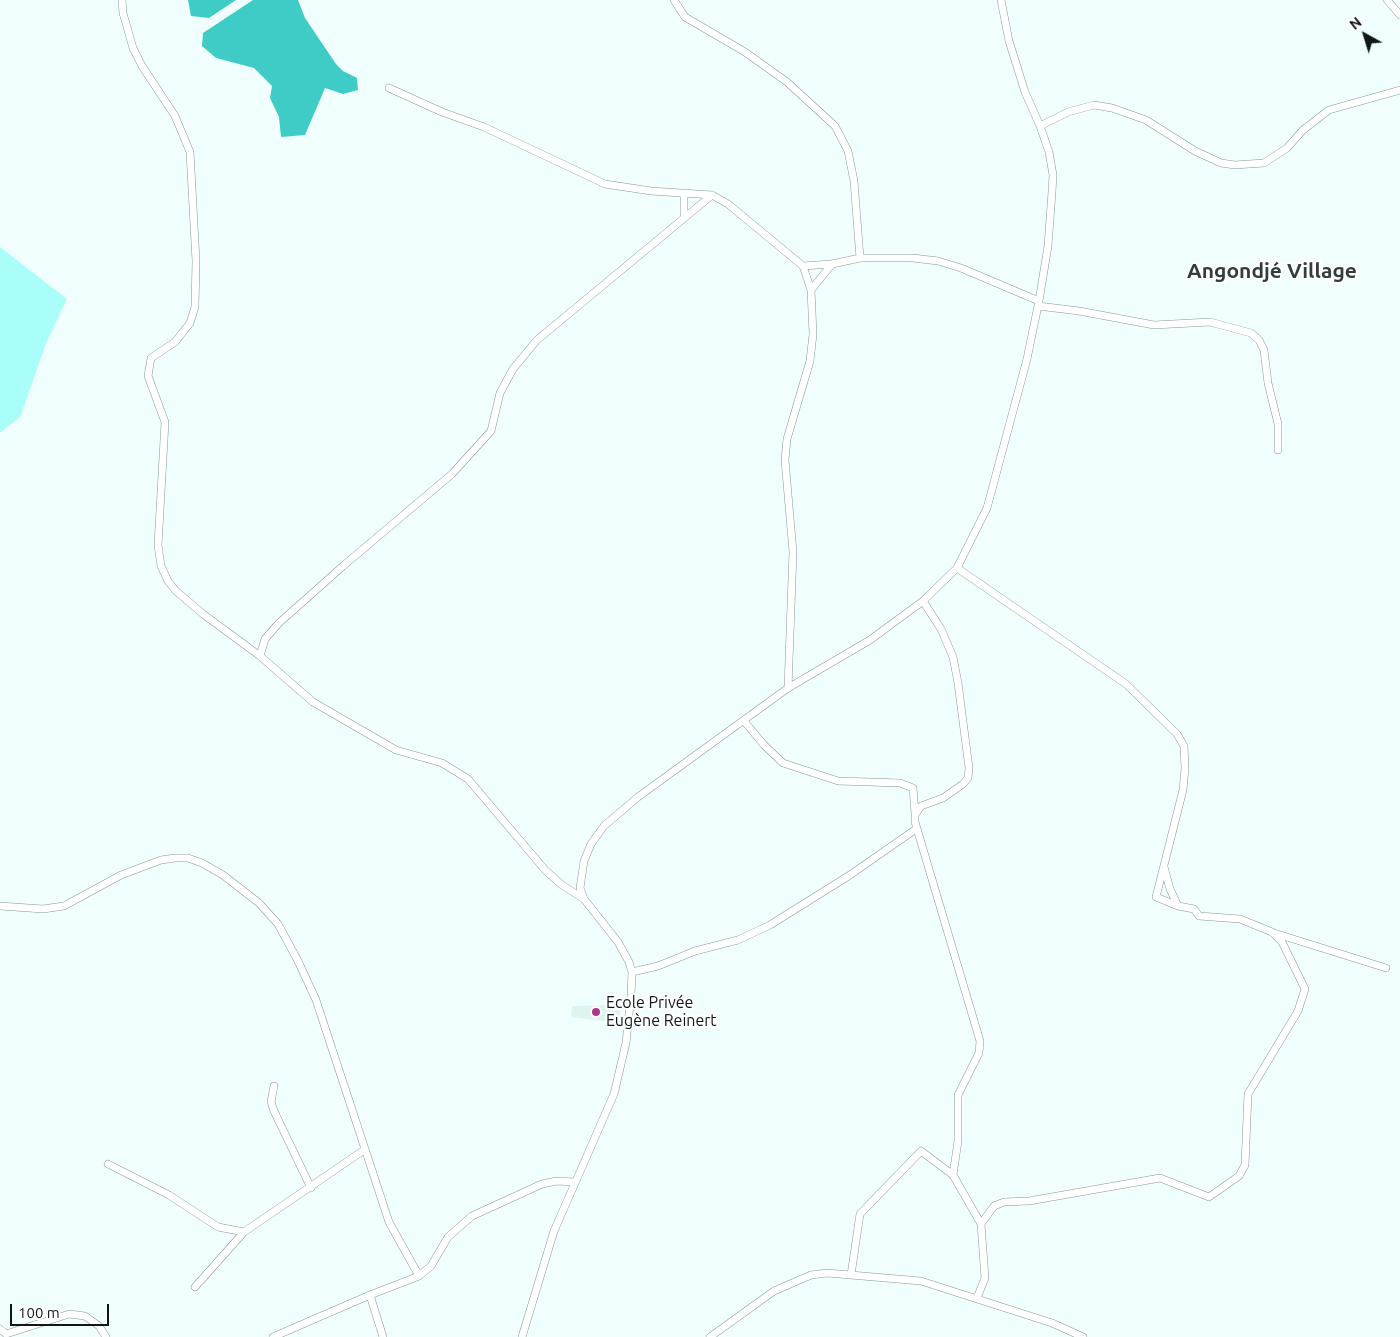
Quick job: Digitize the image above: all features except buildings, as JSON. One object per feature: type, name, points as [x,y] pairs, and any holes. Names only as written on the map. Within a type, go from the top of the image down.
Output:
[{"type":"street","points":[[122,0],[123,13],[133,48],[142,66],[175,116],[190,152],[196,261],[195,307],[190,323],[175,342],[151,358],[148,376],[165,422],[158,545],[162,566],[168,581],[176,591],[260,656],[312,702],[396,750],[442,763],[468,778],[546,871],[562,885],[584,899]]},
{"type":"street","points":[[674,0],[685,17],[745,52],[787,82],[835,126],[844,139],[854,181],[860,258]]},
{"type":"street","points":[[522,1337],[543,1265],[575,1182],[607,1112],[621,1070],[629,1019],[632,972],[618,942],[584,899],[580,888],[584,861],[591,844],[604,826],[638,797],[788,688],[842,659],[923,600],[957,568],[978,528],[995,482],[1039,303],[1048,246],[1053,175],[1049,152],[1022,84],[1009,40],[1001,0]]},
{"type":"street","points":[[1387,0],[1400,15]]},
{"type":"street","points":[[389,88],[442,112],[484,127],[604,184],[651,191],[712,195],[728,204],[802,266],[810,290],[814,334],[810,361],[787,439],[785,460],[793,552],[788,688]]},
{"type":"street","points":[[1040,126],[1068,112],[1094,105],[1112,108],[1146,120],[1195,151],[1221,163],[1235,165],[1264,162],[1287,148],[1303,130],[1329,110],[1400,90]]},
{"type":"street","points":[[684,193],[684,216]]},
{"type":"street","points":[[260,656],[265,638],[279,623],[452,474],[491,431],[500,393],[513,369],[537,340],[684,216],[712,195]]},
{"type":"street","points":[[802,266],[832,264],[860,258],[913,258],[938,261],[961,268],[1039,303],[1154,325],[1210,322],[1251,333],[1259,340],[1264,350],[1268,383],[1278,424],[1278,450]]},
{"type":"street","points":[[810,290],[832,264]]},
{"type":"street","points":[[957,568],[1126,684],[1177,734],[1184,746],[1183,790],[1156,897],[1178,906],[1194,909],[1199,916],[1240,919],[1272,932],[1386,968]]},
{"type":"street","points":[[915,815],[921,806],[943,798],[963,784],[968,778],[969,768],[953,656],[941,630],[923,600]]},
{"type":"street","points":[[744,721],[764,745],[783,763],[838,781],[900,783],[913,788],[916,829],[980,1041],[979,1053],[958,1095],[958,1141],[953,1174]]},
{"type":"street","points":[[632,972],[658,966],[695,951],[738,940],[770,925],[850,875],[916,829]]},
{"type":"street","points":[[0,906],[44,909],[64,906],[121,875],[161,860],[188,858],[202,863],[223,876],[259,903],[278,924],[316,1000],[389,1222],[419,1276]]},
{"type":"street","points":[[1164,867],[1170,889],[1178,906]]},
{"type":"street","points":[[981,1224],[994,1206],[1004,1202],[1029,1201],[1160,1178],[1209,1197],[1239,1176],[1245,1165],[1248,1094],[1298,1011],[1305,994],[1298,972],[1282,942],[1272,932]]},
{"type":"street","points":[[274,1086],[271,1102],[274,1111],[311,1188]]},
{"type":"street","points":[[195,1287],[244,1232],[364,1150]]},
{"type":"street","points":[[851,1275],[860,1214],[921,1150],[953,1174],[981,1224],[986,1278],[977,1298]]},
{"type":"street","points":[[108,1164],[169,1195],[218,1227],[244,1232]]},
{"type":"street","points":[[273,1337],[419,1276],[431,1266],[448,1237],[472,1216],[542,1184],[557,1181],[575,1182]]},
{"type":"street","points":[[710,1337],[757,1302],[788,1284],[812,1275],[851,1275],[922,1281],[1052,1323],[1083,1337]]},
{"type":"street","points":[[370,1295],[384,1337]]},
{"type":"street","points":[[0,1329],[6,1334],[69,1314],[85,1316],[99,1326],[106,1337]]},
{"type":"shaded area","points":[[188,0],[236,0],[209,18],[191,16]]},
{"type":"shaded area","points":[[253,0],[298,0],[305,18],[336,64],[343,71],[357,78],[358,90],[343,94],[325,88],[305,135],[281,137],[279,117],[270,98],[272,86],[254,68],[216,58],[202,46],[203,33]]},
{"type":"shaded area","points":[[0,247],[67,299],[47,341],[20,417],[0,433]]},
{"type":"shaded area","name":"Ecole Privée Eugène Reinert","points":[[621,1005],[619,1023],[571,1017],[572,1006]]},
{"type":"place","name":"Ecole Privée Eugène Reinert","points":[[596,1012]]},
{"type":"district","name":"Angondjé Village","points":[[1272,271]]}]
